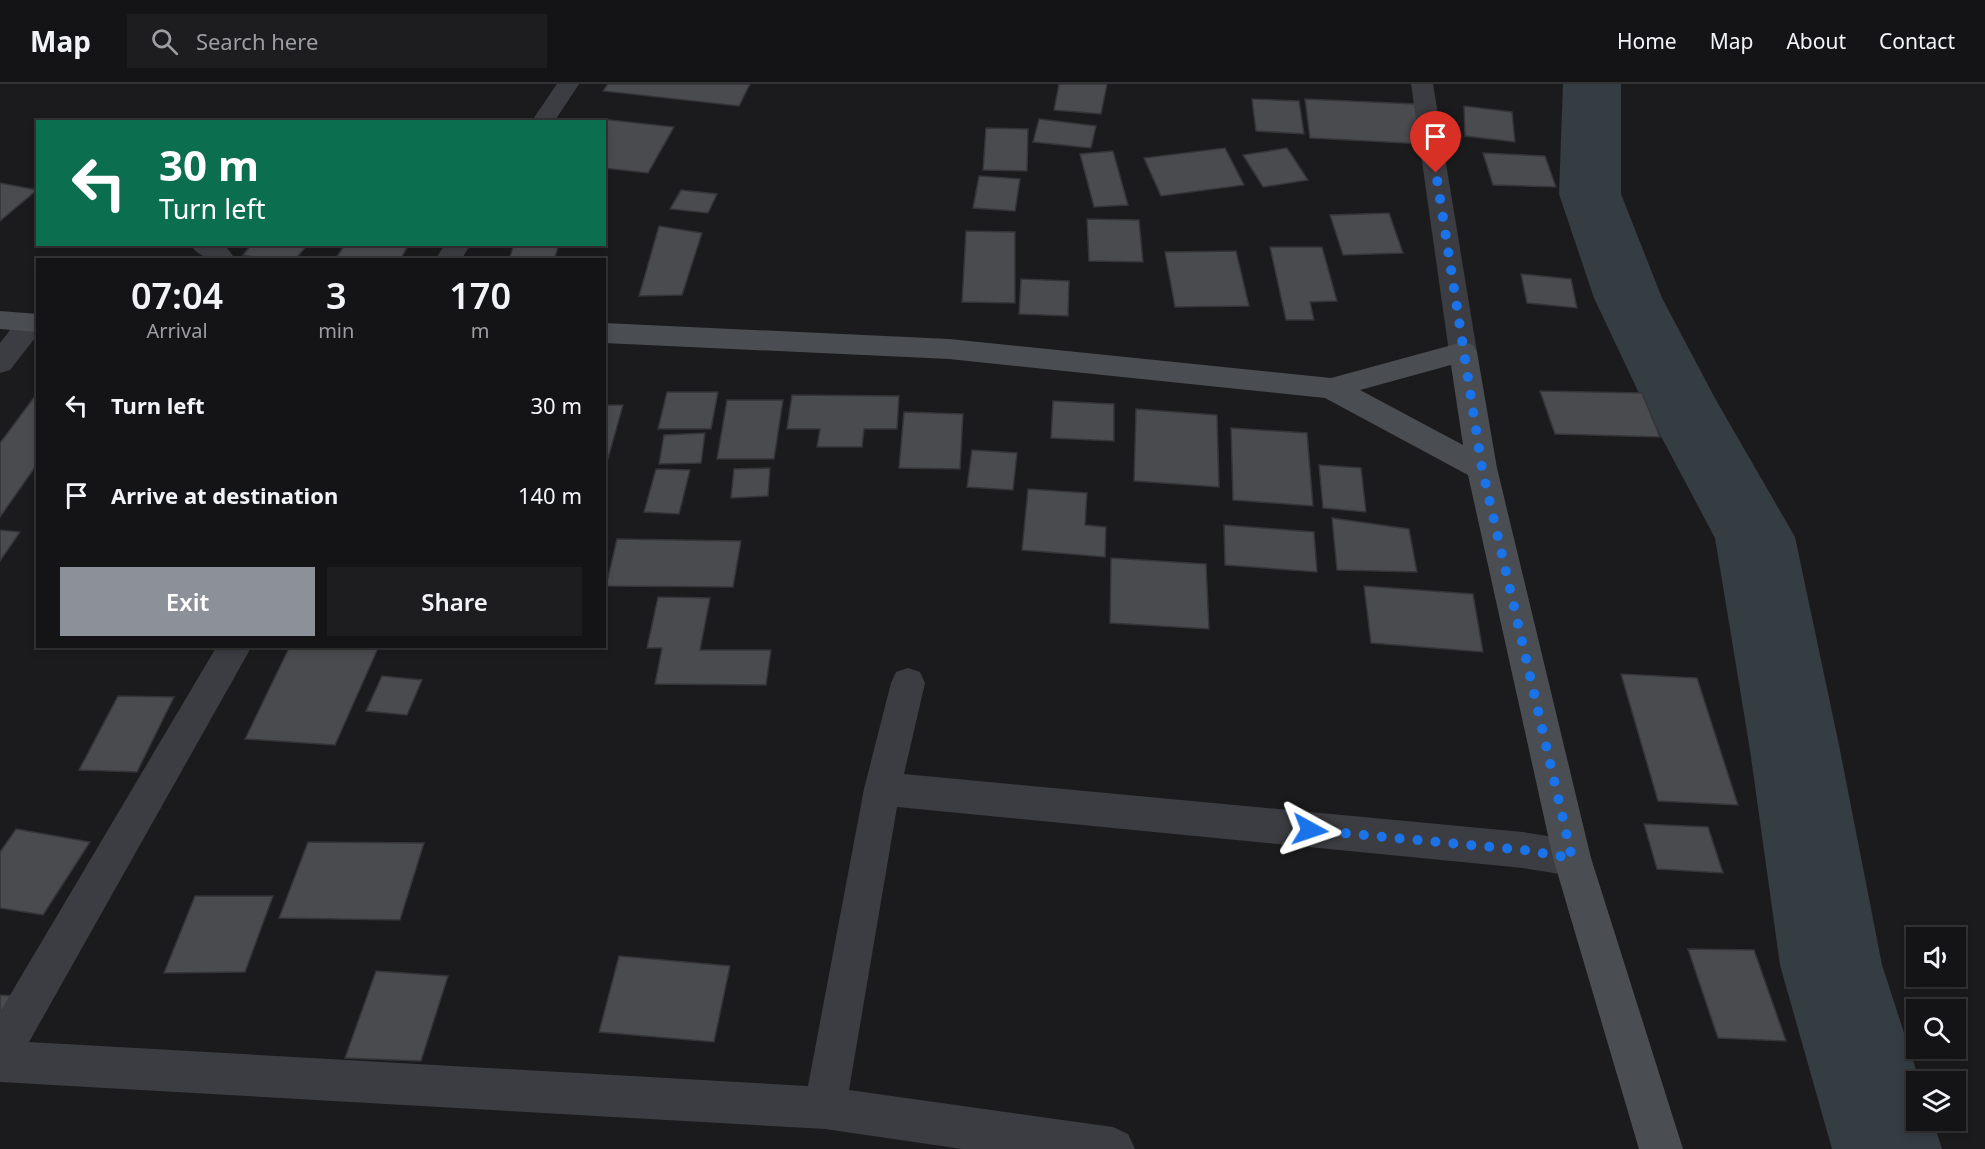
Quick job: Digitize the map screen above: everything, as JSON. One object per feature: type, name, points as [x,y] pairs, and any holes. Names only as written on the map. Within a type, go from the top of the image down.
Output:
[{"type":"main road","points":[[0,320],[34,323]]},
{"type":"main road","points":[[606,333],[948,349],[1331,388],[1463,352],[1482,468],[1572,858],[1661,1149]]},
{"type":"main road","points":[[1331,388],[1482,468]]},
{"type":"street","points":[[543,120],[568,84]]},
{"type":"street","points":[[1422,84],[1463,352]]},
{"type":"street","points":[[206,246],[215,250],[221,258]]},
{"type":"street","points":[[0,363],[34,323]]},
{"type":"street","points":[[0,1052],[234,648]]},
{"type":"street","points":[[825,1108],[882,789],[908,683]]},
{"type":"street","points":[[882,789],[1511,849],[1572,858]]},
{"type":"street","points":[[0,1061],[825,1108],[1113,1149]]},
{"type":"building","points":[[608,84],[750,84],[739,106],[603,91]]},
{"type":"building","points":[[1059,84],[1107,84],[1101,114],[1054,110]]},
{"type":"building","points":[[1252,99],[1299,101],[1304,134],[1256,131]]},
{"type":"building","points":[[1305,99],[1416,104],[1425,144],[1310,138]]},
{"type":"building","points":[[1464,106],[1512,112],[1515,142],[1465,136]]},
{"type":"building","points":[[601,119],[674,127],[648,173],[606,168],[606,120]]},
{"type":"building","points":[[1039,119],[1096,126],[1091,148],[1033,142]]},
{"type":"building","points":[[986,128],[1028,129],[1027,171],[983,170]]},
{"type":"building","points":[[1225,148],[1244,185],[1161,196],[1144,158]]},
{"type":"building","points":[[1287,148],[1308,180],[1263,187],[1243,155]]},
{"type":"building","points":[[1113,151],[1128,205],[1094,207],[1080,154]]},
{"type":"building","points":[[1483,153],[1545,156],[1556,187],[1493,185]]},
{"type":"building","points":[[979,176],[1020,179],[1015,211],[973,208]]},
{"type":"building","points":[[0,183],[36,190],[36,191],[0,221]]},
{"type":"building","points":[[681,190],[717,194],[708,213],[670,209]]},
{"type":"building","points":[[1389,213],[1403,253],[1343,255],[1330,215]]},
{"type":"building","points":[[1087,219],[1139,220],[1143,262],[1089,261]]},
{"type":"building","points":[[659,226],[702,233],[682,295],[639,296]]},
{"type":"building","points":[[966,231],[1015,232],[1015,303],[962,302]]},
{"type":"building","points":[[250,246],[306,246],[297,258],[260,258],[243,255]]},
{"type":"building","points":[[344,246],[408,246],[401,258],[336,258]]},
{"type":"building","points":[[513,246],[558,246],[555,258],[510,258]]},
{"type":"building","points":[[1270,247],[1322,247],[1337,301],[1310,302],[1314,320],[1286,320]]},
{"type":"building","points":[[1236,251],[1249,306],[1175,307],[1165,252]]},
{"type":"building","points":[[1521,274],[1571,279],[1577,308],[1527,303]]},
{"type":"building","points":[[1021,279],[1069,281],[1068,316],[1019,314]]},
{"type":"building","points":[[1540,391],[1642,393],[1660,437],[1555,434]]},
{"type":"building","points":[[667,392],[718,392],[711,429],[658,429]]},
{"type":"building","points":[[36,395],[36,466],[0,517],[0,443]]},
{"type":"building","points":[[792,395],[899,396],[897,429],[864,429],[862,447],[817,447],[820,429],[787,429]]},
{"type":"building","points":[[727,400],[783,400],[774,459],[717,459]]},
{"type":"building","points":[[1053,401],[1114,404],[1114,441],[1051,438]]},
{"type":"building","points":[[606,405],[623,405],[607,462]]},
{"type":"building","points":[[1136,409],[1217,415],[1219,487],[1134,481]]},
{"type":"building","points":[[904,412],[963,414],[960,469],[899,468]]},
{"type":"building","points":[[1231,428],[1307,433],[1313,506],[1233,500]]},
{"type":"building","points":[[705,433],[701,463],[659,464],[664,435]]},
{"type":"building","points":[[972,450],[1017,453],[1013,490],[967,487]]},
{"type":"building","points":[[1319,465],[1361,468],[1366,512],[1323,508]]},
{"type":"building","points":[[770,468],[768,496],[731,498],[734,469]]},
{"type":"building","points":[[656,469],[690,470],[679,514],[644,512]]},
{"type":"building","points":[[1028,489],[1087,493],[1085,525],[1106,527],[1105,557],[1022,550]]},
{"type":"building","points":[[1332,518],[1409,529],[1417,572],[1337,570]]},
{"type":"building","points":[[1224,525],[1314,532],[1317,572],[1225,565]]},
{"type":"building","points":[[0,530],[20,532],[0,561]]},
{"type":"building","points":[[617,539],[741,541],[733,587],[606,586]]},
{"type":"building","points":[[1111,558],[1206,564],[1209,629],[1110,623]]},
{"type":"building","points":[[1364,586],[1473,594],[1483,652],[1371,643]]},
{"type":"building","points":[[658,597],[710,598],[700,650],[771,650],[766,685],[655,684],[662,648],[647,648]]},
{"type":"building","points":[[289,648],[378,648],[335,745],[245,739]]},
{"type":"building","points":[[1621,674],[1697,678],[1738,805],[1658,801]]},
{"type":"building","points":[[382,676],[422,680],[407,715],[366,711]]},
{"type":"building","points":[[118,696],[174,697],[137,772],[79,770]]},
{"type":"building","points":[[1644,824],[1708,827],[1723,873],[1657,869]]},
{"type":"building","points":[[16,829],[90,842],[43,915],[0,908],[0,852]]},
{"type":"building","points":[[308,842],[424,843],[400,920],[279,918]]},
{"type":"building","points":[[195,896],[273,896],[245,972],[164,973]]},
{"type":"building","points":[[1688,949],[1754,950],[1786,1041],[1718,1038]]},
{"type":"building","points":[[619,956],[730,966],[714,1042],[599,1032]]},
{"type":"building","points":[[376,971],[448,976],[421,1061],[345,1058]]},
{"type":"building","points":[[0,995],[11,996],[0,1017]]},
{"type":"waterway","points":[[1592,84],[1590,194],[1628,298],[1683,408],[1755,537],[1795,750],[1831,965],[1887,1149]]},
{"type":"route","points":[[1310,830],[1523,850],[1572,858],[1482,468],[1436,173]]}]
